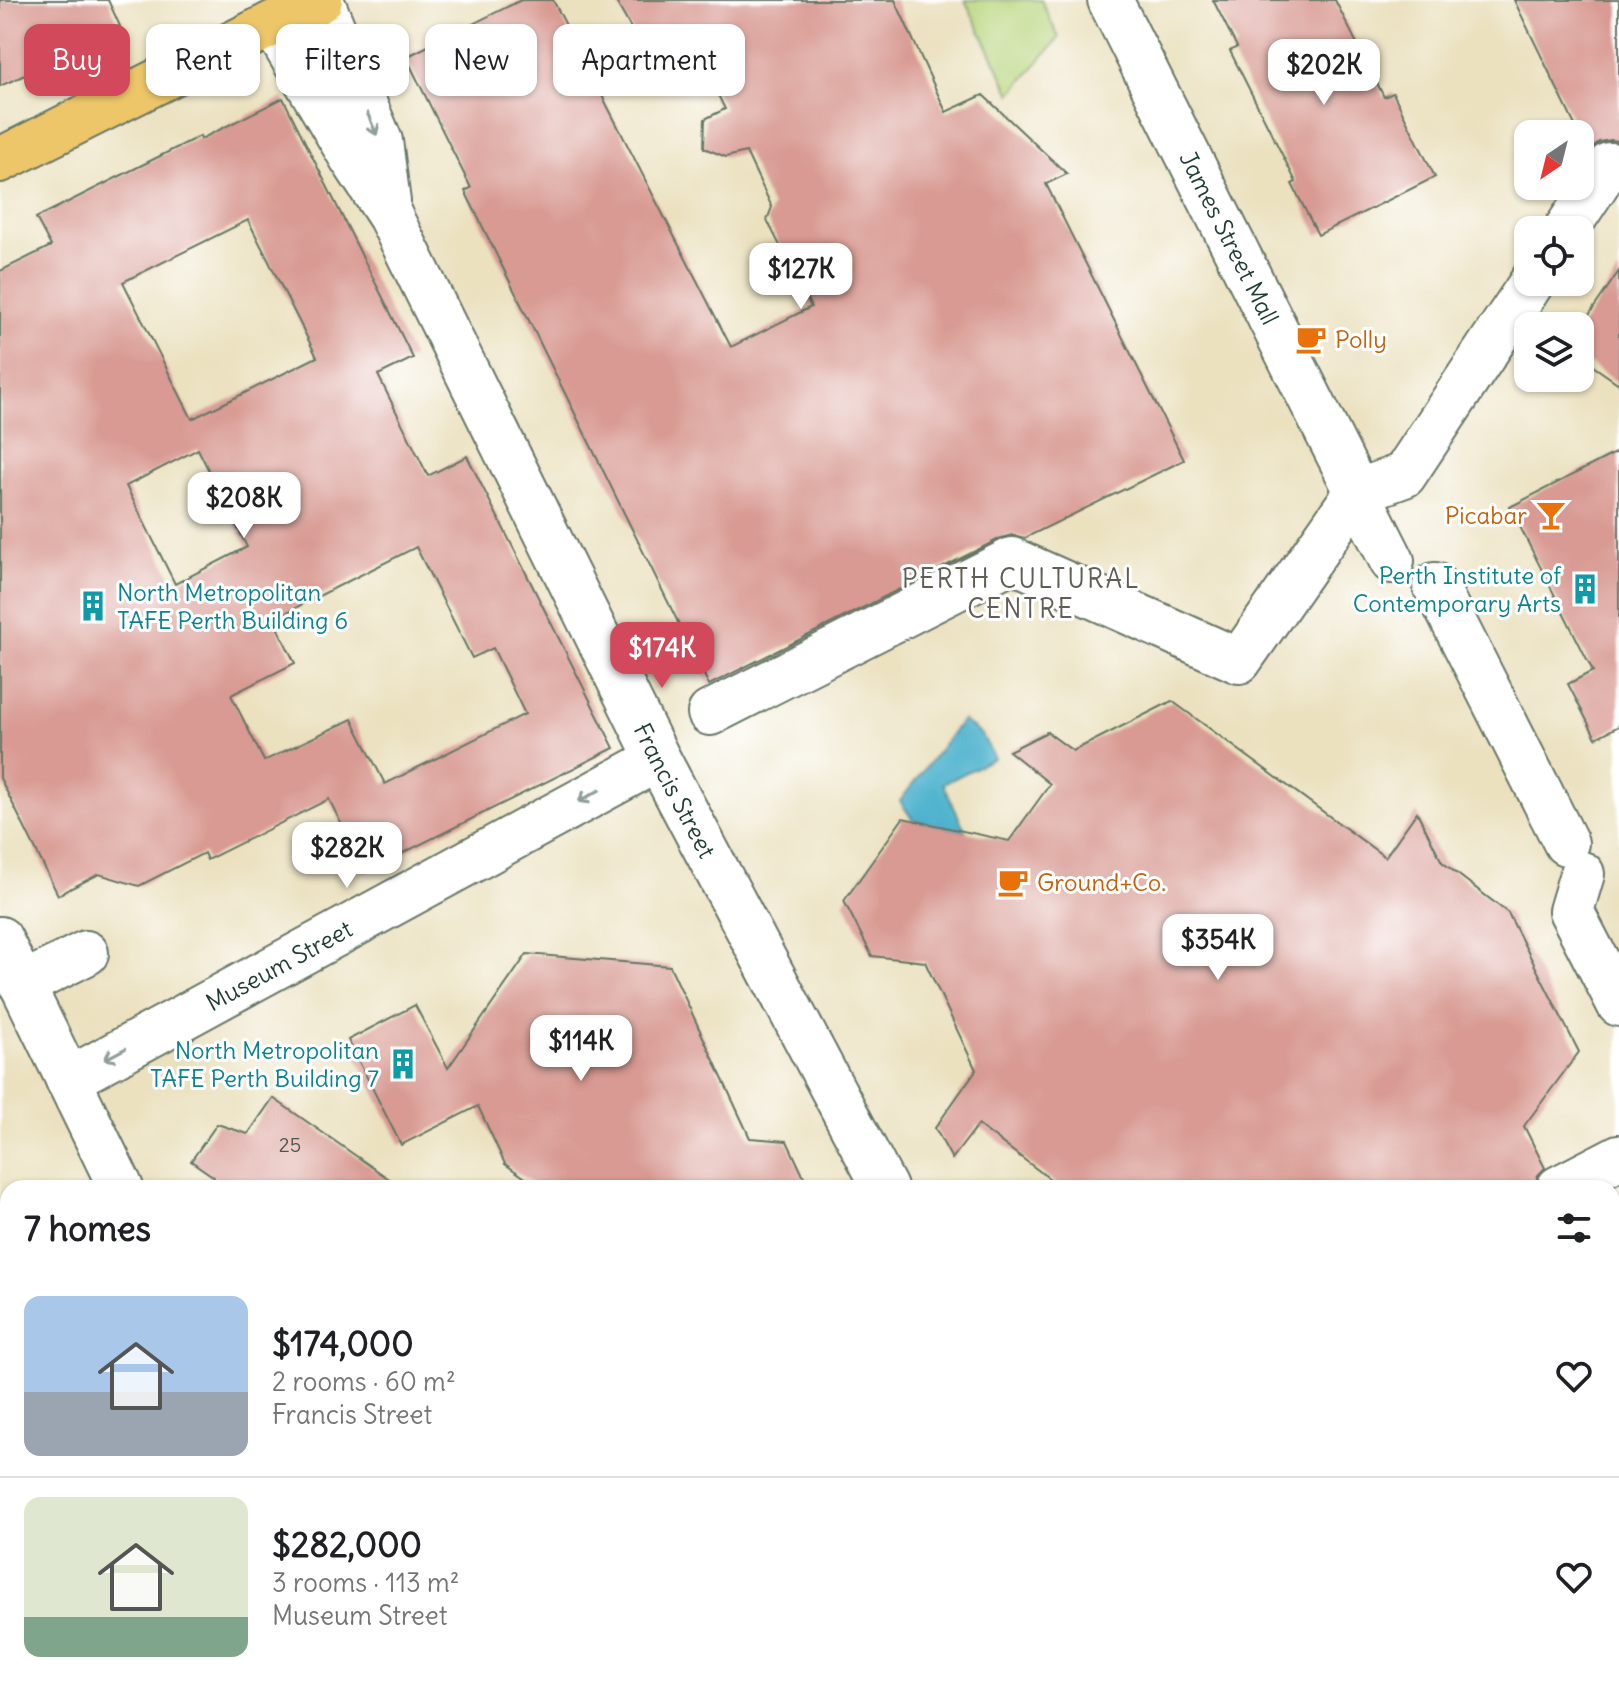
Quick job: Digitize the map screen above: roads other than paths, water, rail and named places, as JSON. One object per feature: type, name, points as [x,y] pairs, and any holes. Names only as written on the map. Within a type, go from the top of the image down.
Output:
[{"type":"main road","points":[[0,160],[320,0]]},
{"type":"street","name":"Francis Street","points":[[320,0],[380,141],[390,216]]},
{"type":"street","name":"James Street Mall","points":[[1110,0],[1392,561]]},
{"type":"street","name":"Francis Street","points":[[273,24],[390,216],[658,759],[881,1180]]},
{"type":"street","points":[[1575,216],[1609,165],[1619,166]]},
{"type":"street","points":[[710,713],[1012,560],[1239,661],[1357,492],[1404,475],[1523,296]]},
{"type":"street","points":[[1435,585],[1574,859],[1571,911],[1619,1004]]},
{"type":"street","name":"Museum Street","points":[[68,1080],[658,759]]},
{"type":"street","points":[[0,939],[117,1180]]},
{"type":"street","points":[[22,985],[86,953]]},
{"type":"street","points":[[1574,1180],[1619,1157]]},
{"type":"water","points":[[962,720],[982,735],[994,758],[943,784],[966,832],[913,820],[900,801]]},
{"type":"place","name":"Polly","points":[[1311,339]]},
{"type":"place","name":"Picabar","points":[[1551,515]]},
{"type":"place","name":"Perth Institute of Contemporary Arts","points":[[1585,589]]},
{"type":"place","name":"North Metropolitan TAFE Perth Building 6","points":[[93,606]]},
{"type":"place","name":"Ground+Co.","points":[[1013,882]]},
{"type":"place","name":"North Metropolitan TAFE Perth Building 7","points":[[403,1064]]},
{"type":"district","name":"PERTH CULTURAL CENTRE","points":[[1021,593]]}]
